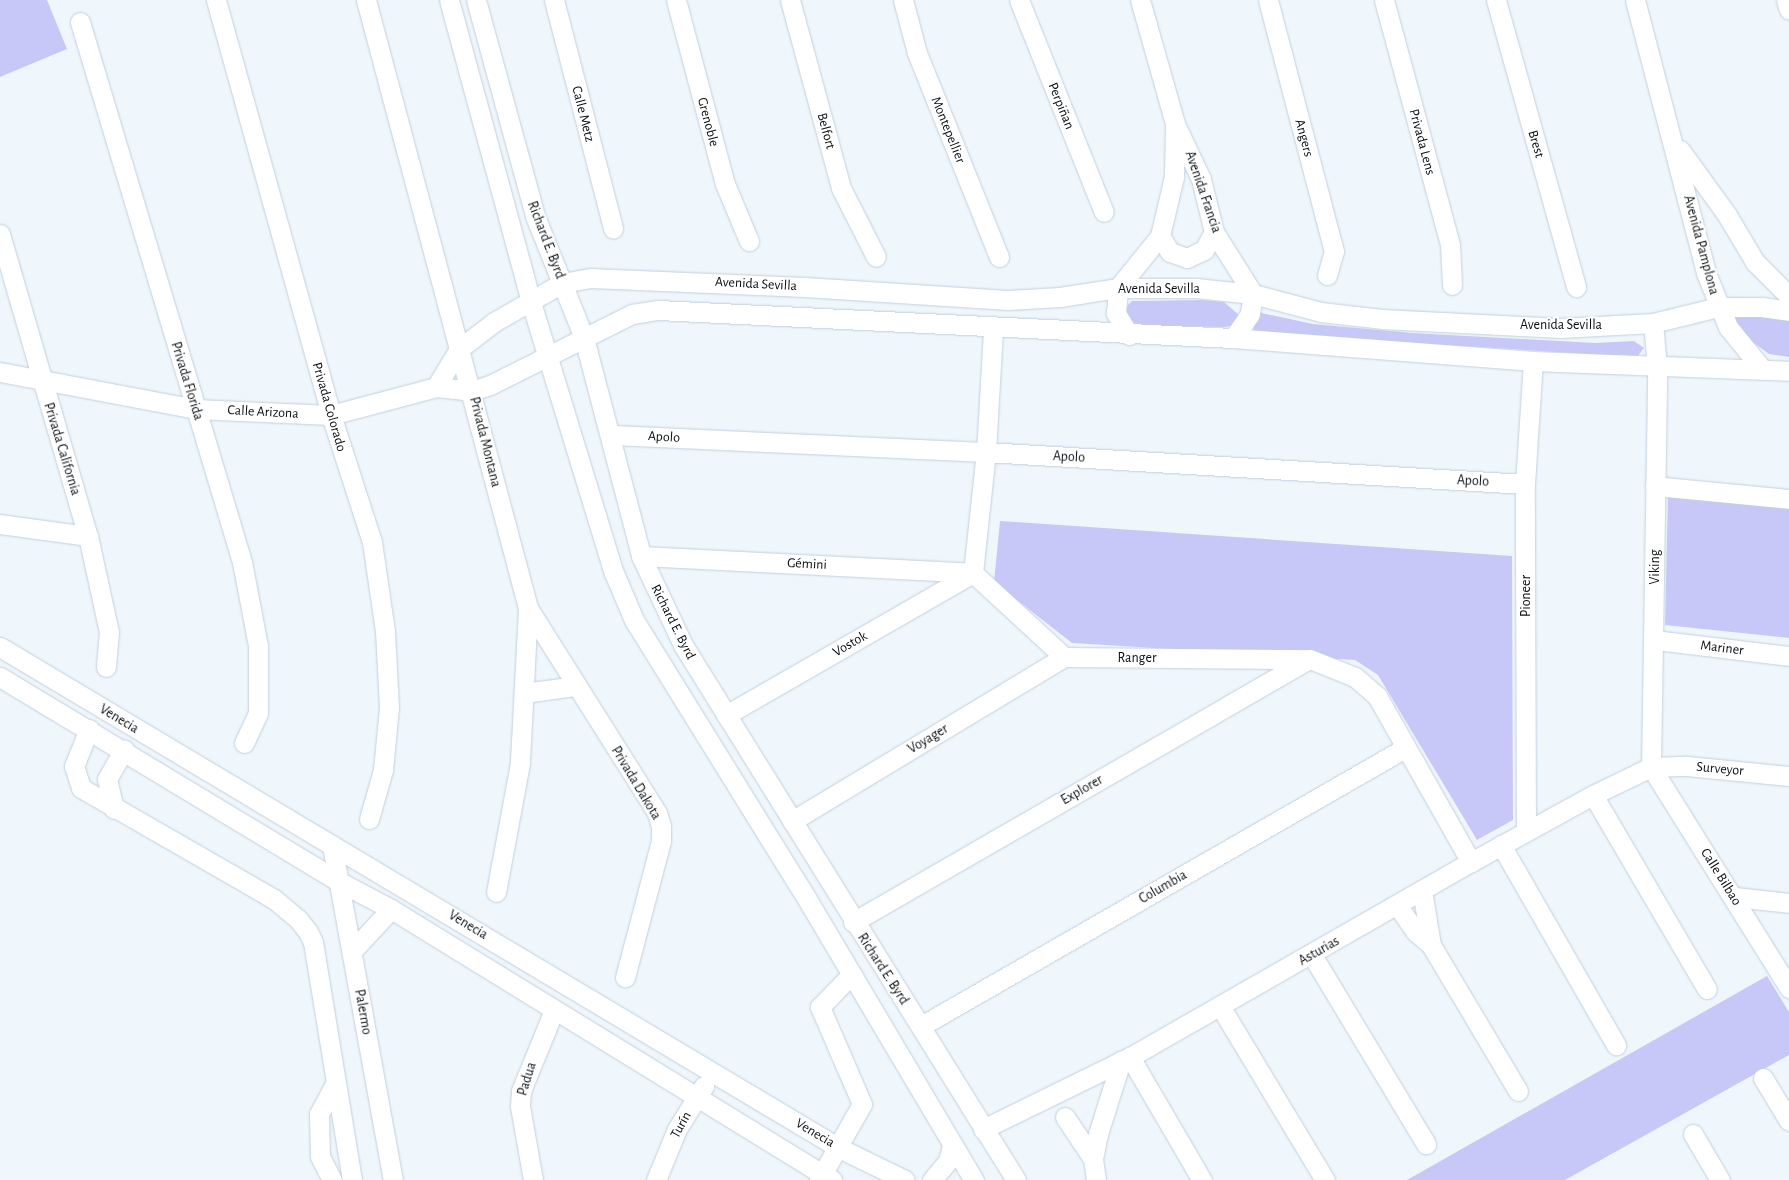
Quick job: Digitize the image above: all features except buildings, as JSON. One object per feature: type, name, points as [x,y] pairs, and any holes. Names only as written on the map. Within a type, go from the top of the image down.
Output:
[{"type":"street","name":"Privada Colorado","points":[[216,0],[331,415],[372,542],[385,631],[389,707],[383,770],[369,819]]},
{"type":"street","name":"Privada Montana","points":[[366,0],[459,349],[472,391],[528,608],[520,764],[496,892]]},
{"type":"street","name":"Richard E. Byrd","points":[[449,0],[530,299],[549,355],[614,573],[634,620],[974,1180]]},
{"type":"street","name":"Richard E. Byrd","points":[[476,0],[535,216],[584,338],[612,435],[641,556],[682,645],[853,922],[1016,1180]]},
{"type":"street","name":"Calle Metz","points":[[554,0],[613,228]]},
{"type":"street","name":"Grenoble","points":[[676,0],[725,184],[749,240]]},
{"type":"street","name":"Belfort","points":[[790,0],[841,188],[876,257]]},
{"type":"street","name":"Montepellier","points":[[903,0],[917,53],[999,257]]},
{"type":"street","name":"Perpiñan","points":[[1019,0],[1104,212]]},
{"type":"street","name":"Avenida Francia","points":[[1140,0],[1175,124],[1202,179],[1214,232],[1253,294]]},
{"type":"street","name":"Angers","points":[[1268,0],[1334,251],[1327,275]]},
{"type":"street","name":"Privada Lens","points":[[1384,0],[1450,244],[1452,285]]},
{"type":"street","name":"Brest","points":[[1496,0],[1576,287]]},
{"type":"street","name":"Avenida Pamplona","points":[[1635,0],[1706,273],[1718,307],[1739,342],[1763,370]]},
{"type":"street","points":[[1786,0],[1789,10]]},
{"type":"street","name":"Privada Florida","points":[[80,22],[242,562],[258,646],[258,713],[244,743]]},
{"type":"street","name":"Avenida Francia","points":[[1118,288],[1160,236],[1174,177],[1175,124]]},
{"type":"street","name":"Avenida Pamplona","points":[[1671,137],[1727,216],[1755,262],[1789,296]]},
{"type":"street","points":[[1160,236],[1170,252],[1187,258],[1204,250],[1214,232]]},
{"type":"street","name":"Privada California","points":[[0,234],[88,536],[110,632],[106,666]]},
{"type":"street","name":"Avenida Sevilla","points":[[530,299],[562,283],[590,278],[619,277],[1008,300],[1060,297],[1118,288],[1196,288],[1253,294],[1321,312],[1382,319],[1561,328],[1653,323],[1718,307],[1748,306],[1789,310]]},
{"type":"street","points":[[1118,288],[1116,314],[1129,335]]},
{"type":"street","points":[[1233,338],[1250,314],[1253,294]]},
{"type":"street","points":[[436,387],[459,349],[530,299]]},
{"type":"street","points":[[549,355],[632,314],[658,310],[993,329],[1233,338],[1533,362],[1789,371]]},
{"type":"street","name":"Viking","points":[[1651,767],[1655,640],[1657,367],[1653,323]]},
{"type":"street","points":[[993,329],[986,452],[973,573],[1064,657]]},
{"type":"street","name":"Calle Arizona","points":[[0,372],[195,409],[331,415],[436,387],[472,391],[492,384],[549,355]]},
{"type":"street","name":"Pioneer","points":[[1526,831],[1526,484],[1533,362]]},
{"type":"street","name":"Apolo","points":[[612,435],[986,452],[1526,484]]},
{"type":"street","points":[[1655,486],[1789,499]]},
{"type":"street","points":[[0,524],[88,536]]},
{"type":"street","name":"Gémini","points":[[641,556],[973,573]]},
{"type":"street","name":"Vostok","points":[[726,715],[973,573]]},
{"type":"street","name":"Privada Dakota","points":[[528,608],[575,686],[657,814],[661,826],[661,841],[626,977]]},
{"type":"street","name":"Mariner","points":[[1655,640],[1789,656]]},
{"type":"street","name":"Venecia","points":[[0,647],[32,668],[839,1148],[904,1180]]},
{"type":"street","name":"Ranger","points":[[1064,657],[1310,658],[1355,677],[1369,687],[1471,862]]},
{"type":"street","name":"Voyager","points":[[792,822],[1064,657]]},
{"type":"street","name":"Explorer","points":[[853,922],[1310,658]]},
{"type":"street","points":[[19,688],[32,668]]},
{"type":"street","name":"Venecia","points":[[0,677],[124,750],[336,880],[391,909],[554,1010],[698,1095],[824,1178]]},
{"type":"street","points":[[524,693],[575,686]]},
{"type":"street","points":[[89,729],[74,766],[81,788],[114,809],[274,899],[298,919],[312,942],[352,1180]]},
{"type":"street","name":"Columbia","points":[[920,1026],[1405,748]]},
{"type":"street","points":[[114,809],[107,779],[124,750]]},
{"type":"street","name":"Surveyor","points":[[1651,767],[1687,766],[1789,776]]},
{"type":"street","name":"Asturias","points":[[983,1129],[1125,1059],[1312,955],[1526,831],[1593,795],[1651,767]]},
{"type":"street","name":"Calle Bilbao","points":[[1651,767],[1735,897],[1789,988]]},
{"type":"street","points":[[1593,795],[1707,988]]},
{"type":"street","name":"Palermo","points":[[332,845],[336,880],[352,951],[393,1180]]},
{"type":"street","points":[[1501,845],[1616,1045]]},
{"type":"street","points":[[1422,890],[1431,945]]},
{"type":"street","points":[[1735,897],[1789,903]]},
{"type":"street","points":[[1397,905],[1415,931],[1431,945],[1518,1091]]},
{"type":"street","points":[[352,951],[391,909]]},
{"type":"street","points":[[1312,955],[1426,1144]]},
{"type":"street","points":[[824,1178],[862,1104],[820,1007],[851,975]]},
{"type":"street","points":[[1220,1006],[1325,1180]]},
{"type":"street","name":"Padua","points":[[533,1180],[520,1106],[521,1091],[554,1010]]},
{"type":"street","points":[[1096,1180],[1093,1159],[1125,1059]]},
{"type":"street","points":[[1125,1059],[1202,1180]]},
{"type":"street","name":"Turín","points":[[656,1180],[677,1129],[712,1072]]},
{"type":"street","points":[[1762,1078],[1789,1121]]},
{"type":"street","points":[[332,1180],[320,1156],[319,1114],[335,1084]]},
{"type":"street","points":[[1065,1118],[1093,1159]]},
{"type":"street","points":[[1693,1134],[1720,1180]]},
{"type":"street","points":[[932,1180],[948,1161],[952,1146]]},
{"type":"shaded area","points":[[0,0],[47,0],[67,49],[0,77]]},
{"type":"shaded area","points":[[1202,300],[1224,302],[1239,315],[1231,326],[1225,327],[1129,326],[1124,309],[1132,301]]},
{"type":"shaded area","points":[[1257,312],[1313,324],[1413,333],[1595,343],[1634,341],[1644,348],[1637,357],[1253,333]]},
{"type":"shaded area","points":[[1731,313],[1789,321],[1789,357],[1769,354],[1739,332]]},
{"type":"shaded area","points":[[1668,496],[1789,506],[1789,638],[1665,625]]},
{"type":"shaded area","points":[[1000,521],[1512,556],[1513,820],[1477,840],[1378,675],[1355,660],[1072,643],[994,582]]},
{"type":"shaded area","points":[[1767,976],[1789,1012],[1789,1055],[1565,1180],[1407,1180]]}]
